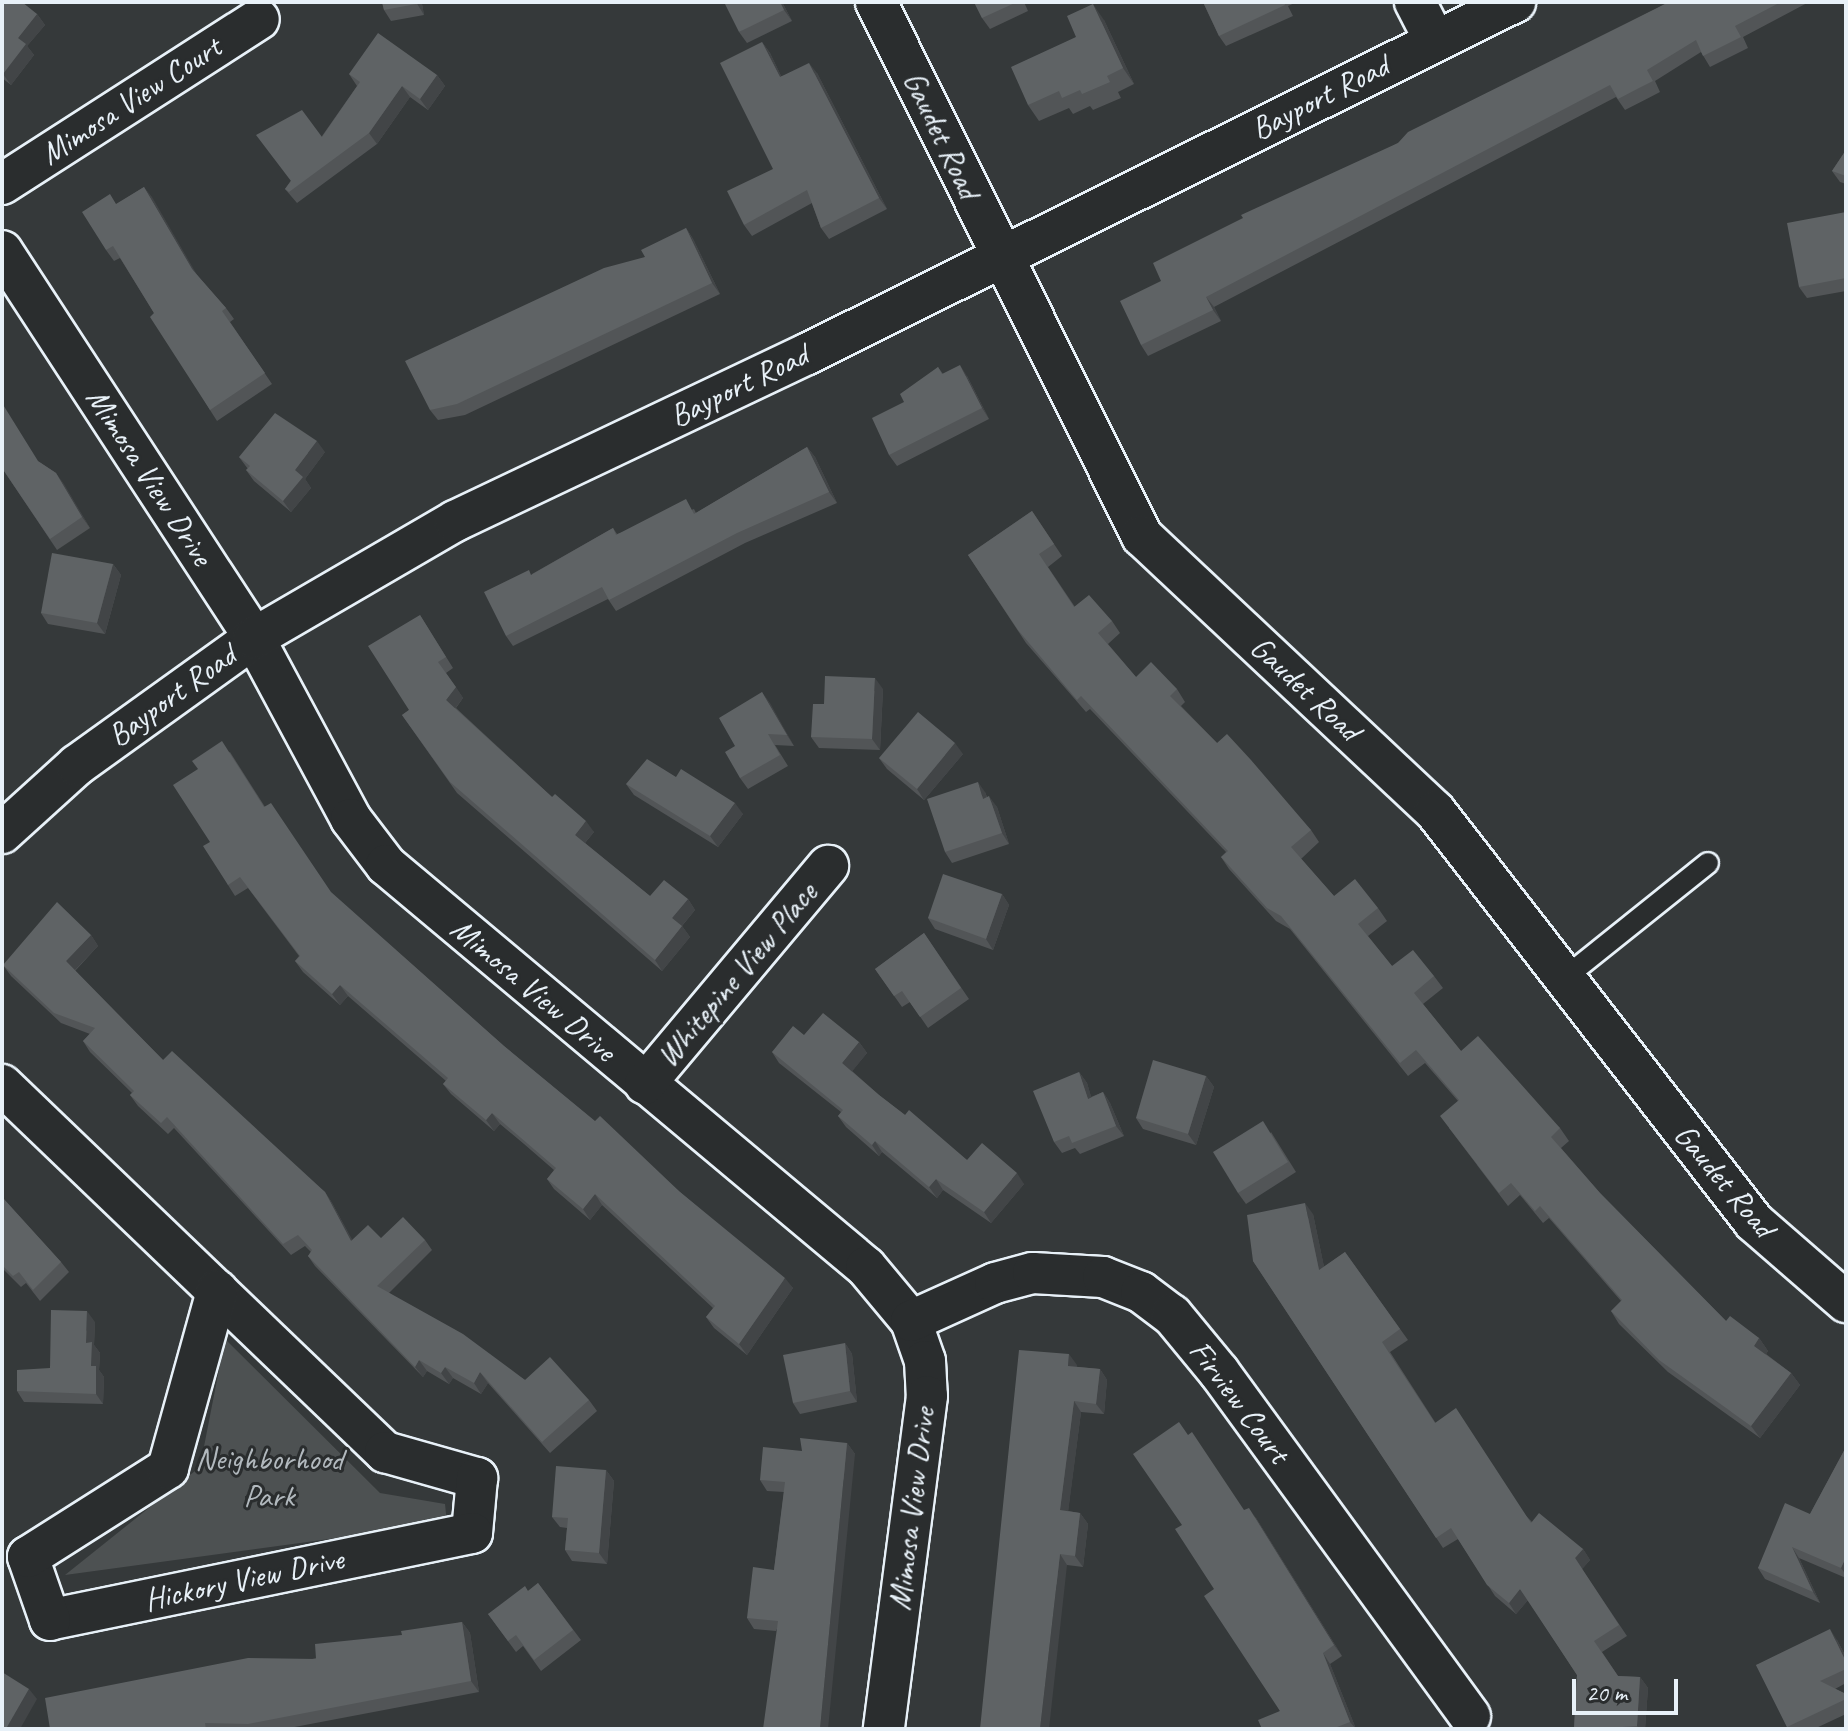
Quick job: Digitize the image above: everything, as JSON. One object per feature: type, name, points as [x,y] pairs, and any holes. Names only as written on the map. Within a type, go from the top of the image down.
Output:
[{"type":"street","name":"Gaudet Road","points":[[876,2],[1142,536],[1435,811],[1562,980],[1754,1222],[1846,1302]]},
{"type":"street","points":[[1415,2],[1434,39]]},
{"type":"street","name":"Bayport Road","points":[[2,833],[77,765],[254,638],[455,521],[1001,257],[1434,39],[1515,2]]},
{"type":"street","name":"Mimosa View Court","points":[[2,184],[259,19]]},
{"type":"street","name":"Mimosa View Drive","points":[[2,251],[254,638],[351,819],[386,865],[866,1267],[911,1321],[925,1361],[927,1396],[884,1729]]},
{"type":"street","name":"Whitepine View Place","points":[[645,1084],[828,866]]},
{"type":"street","name":"Hickory View Drive","points":[[2,1085],[217,1291],[385,1452],[477,1478],[472,1533],[50,1620],[28,1557],[168,1468],[217,1291]]},
{"type":"street","name":"Firview Court","points":[[911,1321],[995,1283],[1033,1273],[1103,1277],[1141,1292],[1172,1315],[1219,1372],[1470,1716]]},
{"type":"lane","points":[[1562,980],[1708,863]]},
{"type":"green space","name":"Neighborhood Park","points":[[225,1339],[380,1493],[445,1504],[447,1523],[65,1575],[200,1467]]},
{"type":"building","points":[[2,2],[22,2],[37,14],[18,38],[26,44],[3,74],[2,73]]},
{"type":"building","points":[[382,2],[416,2],[416,4],[384,10]]},
{"type":"building","points":[[724,2],[780,2],[784,10],[739,32]]},
{"type":"building","points":[[974,2],[1017,2],[982,18]]},
{"type":"building","points":[[1203,2],[1284,2],[1285,5],[1219,36]]},
{"type":"building","points":[[1669,2],[1781,2],[1735,26],[1741,37],[1703,56],[1696,40],[1647,70],[1653,81],[1618,99],[1610,85],[1206,297],[1213,310],[1141,345],[1120,301],[1161,281],[1153,263],[1243,218],[1241,215],[1398,143],[1408,132]]},
{"type":"building","points":[[1093,4],[1123,68],[1107,76],[1110,82],[1082,94],[1080,90],[1062,98],[1059,91],[1028,105],[1011,67],[1076,37],[1067,16]]},
{"type":"building","points":[[378,33],[437,75],[420,99],[402,86],[369,133],[289,192],[285,189],[291,181],[256,135],[302,110],[322,137],[360,82],[349,74]]},
{"type":"building","points":[[762,42],[780,77],[809,63],[879,198],[821,228],[807,190],[744,225],[727,191],[773,169],[720,63]]},
{"type":"building","points":[[1846,150],[1846,176],[1832,171]]},
{"type":"building","points":[[144,187],[192,269],[226,308],[222,311],[265,373],[210,410],[150,317],[154,313],[113,246],[106,250],[82,212],[110,194],[116,204]]},
{"type":"building","points":[[1846,212],[1846,278],[1799,287],[1787,223]]},
{"type":"building","points":[[686,228],[712,283],[457,404],[430,410],[405,361],[604,268],[645,257],[641,250]]},
{"type":"building","points":[[960,365],[982,408],[889,455],[872,418],[904,402],[900,394],[938,367],[942,374]]},
{"type":"building","points":[[2,403],[38,461],[56,473],[82,517],[50,539],[2,468]]},
{"type":"building","points":[[275,413],[317,441],[295,470],[303,477],[283,501],[246,470],[250,466],[239,457]]},
{"type":"building","points":[[807,447],[829,492],[737,533],[609,600],[602,587],[506,636],[484,592],[529,570],[531,575],[613,528],[616,535],[686,499],[694,514]]},
{"type":"building","points":[[1032,511],[1054,544],[1039,554],[1074,607],[1089,595],[1112,621],[1098,633],[1136,677],[1151,662],[1177,689],[1170,696],[1217,743],[1227,734],[1251,760],[1311,830],[1291,847],[1334,896],[1355,879],[1378,908],[1358,924],[1392,966],[1413,950],[1434,976],[1414,993],[1461,1051],[1478,1036],[1560,1128],[1551,1137],[1600,1193],[1726,1321],[1730,1316],[1759,1338],[1754,1346],[1791,1373],[1751,1426],[1659,1360],[1611,1311],[1622,1300],[1540,1206],[1535,1211],[1511,1183],[1499,1193],[1440,1116],[1459,1100],[1416,1050],[1400,1063],[1281,916],[1267,908],[1221,857],[1228,851],[1081,696],[1077,700],[1018,630],[968,555]]},
{"type":"building","points":[[52,553],[113,564],[97,623],[41,613]]},
{"type":"building","points":[[420,615],[446,657],[438,662],[456,687],[446,700],[552,797],[555,794],[586,821],[575,835],[650,896],[664,880],[688,899],[672,918],[682,926],[655,960],[450,782],[402,715],[409,710],[368,646]]},
{"type":"building","points":[[825,676],[875,678],[872,739],[811,737],[813,704],[824,704]]},
{"type":"building","points":[[762,692],[787,735],[768,734],[780,755],[740,778],[725,752],[735,746],[719,718]]},
{"type":"building","points":[[918,712],[955,743],[917,789],[879,758]]},
{"type":"building","points":[[222,741],[264,807],[271,803],[331,892],[504,1046],[595,1121],[600,1116],[680,1192],[785,1278],[739,1344],[706,1317],[715,1306],[595,1194],[583,1209],[547,1179],[556,1168],[492,1113],[486,1120],[443,1084],[448,1078],[340,985],[332,994],[295,961],[300,956],[240,877],[228,885],[203,846],[210,842],[173,785],[198,769],[192,761]]},
{"type":"building","points":[[647,759],[676,777],[681,769],[735,803],[710,836],[626,784]]},
{"type":"building","points":[[978,782],[983,799],[989,796],[1002,833],[945,852],[927,799]]},
{"type":"building","points":[[943,874],[1002,894],[986,939],[928,918]]},
{"type":"building","points":[[57,902],[91,935],[66,961],[163,1060],[172,1051],[325,1192],[351,1241],[368,1225],[381,1238],[403,1217],[425,1240],[377,1286],[463,1334],[525,1380],[550,1357],[589,1400],[542,1442],[480,1372],[474,1383],[445,1367],[441,1373],[419,1360],[415,1367],[308,1256],[312,1250],[298,1235],[283,1244],[167,1117],[161,1123],[130,1095],[134,1091],[83,1041],[95,1028],[54,1013],[3,965]]},
{"type":"building","points":[[924,933],[961,988],[920,1017],[902,991],[894,996],[875,969]]},
{"type":"building","points":[[823,1013],[859,1042],[842,1063],[879,1095],[905,1115],[909,1110],[967,1160],[982,1143],[1017,1173],[984,1212],[936,1179],[929,1187],[875,1141],[872,1145],[838,1116],[843,1110],[772,1052],[793,1026],[804,1035]]},
{"type":"building","points":[[1153,1060],[1206,1076],[1188,1134],[1136,1118]]},
{"type":"building","points":[[1079,1072],[1088,1099],[1103,1092],[1116,1126],[1072,1143],[1069,1136],[1054,1142],[1033,1091]]},
{"type":"building","points":[[1263,1121],[1288,1162],[1238,1193],[1213,1152]]},
{"type":"building","points":[[2,1197],[61,1262],[33,1290],[19,1272],[13,1276],[2,1265]]},
{"type":"building","points":[[1305,1203],[1319,1270],[1345,1252],[1400,1329],[1382,1342],[1435,1423],[1456,1408],[1531,1523],[1539,1513],[1583,1549],[1575,1558],[1619,1625],[1594,1641],[1618,1676],[1640,1677],[1637,1726],[1574,1729],[1577,1675],[1520,1589],[1509,1603],[1487,1585],[1451,1528],[1436,1538],[1253,1261],[1247,1215]]},
{"type":"building","points":[[51,1310],[87,1311],[86,1343],[92,1342],[91,1366],[96,1366],[96,1394],[17,1391],[17,1370],[50,1368]]},
{"type":"building","points":[[845,1343],[850,1391],[793,1403],[783,1355]]},
{"type":"building","points":[[1019,1350],[1069,1354],[1068,1366],[1100,1369],[1096,1404],[1074,1401],[1060,1510],[1080,1513],[1075,1556],[1060,1554],[1040,1729],[980,1729]]},
{"type":"building","points":[[1179,1422],[1188,1435],[1192,1432],[1244,1510],[1249,1508],[1334,1645],[1323,1653],[1350,1722],[1332,1729],[1262,1729],[1258,1720],[1280,1711],[1204,1596],[1214,1589],[1175,1529],[1182,1525],[1133,1454]]},
{"type":"building","points":[[800,1438],[847,1443],[820,1729],[763,1729],[778,1621],[747,1618],[753,1567],[774,1570],[785,1482],[760,1480],[763,1447],[802,1451]]},
{"type":"building","points":[[1846,1447],[1846,1557],[1841,1568],[1792,1547],[1813,1592],[1758,1568],[1785,1503],[1810,1514]]},
{"type":"building","points":[[556,1466],[606,1470],[599,1553],[565,1550],[568,1518],[552,1517]]},
{"type":"building","points":[[538,1583],[573,1630],[534,1660],[516,1635],[508,1641],[488,1614],[525,1586],[528,1591]]},
{"type":"building","points":[[462,1622],[471,1681],[248,1724],[205,1723],[206,1729],[50,1729],[45,1698],[248,1658],[316,1659],[315,1644],[402,1635],[401,1631]]},
{"type":"building","points":[[1830,1629],[1846,1662],[1846,1669],[1820,1681],[1846,1694],[1846,1699],[1787,1727],[1756,1665]]},
{"type":"building","points":[[2,1672],[29,1689],[6,1729],[2,1729]]}]
